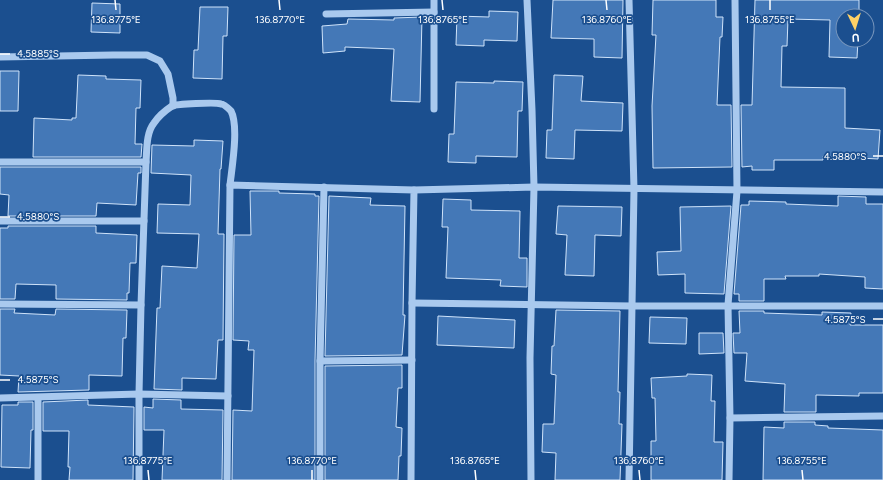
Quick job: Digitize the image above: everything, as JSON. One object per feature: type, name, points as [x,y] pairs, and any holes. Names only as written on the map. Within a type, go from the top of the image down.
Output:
[{"type":"street","points":[[434,0],[434,109]]},
{"type":"street","points":[[527,0],[534,187],[531,305],[531,480]]},
{"type":"street","points":[[628,0],[634,189],[629,480]]},
{"type":"street","points":[[729,480],[730,418],[728,305],[738,191],[735,0]]},
{"type":"street","points":[[326,14],[434,12]]},
{"type":"street","points":[[0,57],[147,55],[160,61],[168,74],[173,98],[173,106]]},
{"type":"street","points":[[139,480],[140,305],[146,162],[150,129],[154,122],[173,106],[185,104],[222,104],[230,110],[234,122],[234,149],[230,185],[227,480]]},
{"type":"street","points":[[0,162],[146,162]]},
{"type":"street","points":[[230,185],[414,190],[534,187],[883,192]]},
{"type":"street","points":[[320,480],[320,361],[324,187]]},
{"type":"street","points":[[411,480],[414,190]]},
{"type":"street","points":[[0,221],[144,221]]},
{"type":"street","points":[[412,303],[632,306],[883,306]]},
{"type":"street","points":[[0,304],[140,305]]},
{"type":"street","points":[[320,361],[412,360]]},
{"type":"street","points":[[0,398],[139,394],[228,396]]},
{"type":"street","points":[[38,398],[38,480]]},
{"type":"street","points":[[730,418],[883,416]]},
{"type":"building","points":[[553,0],[623,0],[622,58],[594,57],[594,39],[551,38]]},
{"type":"building","points":[[653,0],[716,0],[716,17],[723,17],[722,37],[720,37],[717,105],[731,105],[732,167],[653,168],[652,106],[656,35],[652,35]]},
{"type":"building","points":[[755,0],[859,0],[859,8],[835,8],[835,48],[858,48],[857,58],[829,57],[830,20],[788,19],[787,46],[782,46],[781,87],[845,88],[845,128],[880,130],[878,159],[823,156],[823,160],[774,160],[774,170],[752,170],[752,166],[742,167],[741,105],[752,105]]},
{"type":"building","points":[[92,3],[120,4],[120,33],[91,32]]},
{"type":"building","points":[[200,7],[228,7],[227,36],[223,36],[222,79],[193,78],[194,50],[198,50]]},
{"type":"building","points":[[489,11],[518,12],[517,41],[484,40],[484,46],[456,45],[457,16],[489,17]]},
{"type":"building","points":[[422,17],[420,102],[391,101],[394,49],[345,47],[345,51],[323,53],[322,26],[347,24],[348,19],[394,20],[394,18]]},
{"type":"building","points":[[0,71],[19,71],[18,111],[0,111]]},
{"type":"building","points":[[78,75],[106,76],[106,79],[141,80],[140,108],[136,108],[135,144],[142,144],[141,157],[33,157],[34,118],[72,120],[72,118],[76,118]]},
{"type":"building","points":[[554,75],[583,76],[581,101],[623,103],[622,131],[575,130],[574,159],[546,158],[547,130],[552,130]]},
{"type":"building","points":[[494,81],[523,82],[522,111],[518,111],[517,157],[476,156],[476,163],[448,162],[449,134],[454,134],[456,82],[494,83]]},
{"type":"building","points":[[194,140],[223,141],[220,169],[218,234],[224,234],[223,340],[218,340],[216,379],[182,378],[182,390],[154,389],[157,308],[160,308],[162,266],[197,268],[199,234],[157,233],[158,204],[190,205],[191,175],[151,173],[152,145],[194,146]]},
{"type":"building","points":[[0,167],[141,167],[141,173],[138,173],[136,205],[97,203],[96,216],[8,216],[9,195],[0,194]]},
{"type":"building","points":[[250,191],[279,191],[279,193],[315,194],[315,196],[319,196],[315,361],[315,480],[232,480],[233,410],[252,411],[254,350],[248,350],[249,341],[233,340],[234,235],[251,235]]},
{"type":"building","points":[[329,196],[371,198],[370,205],[405,206],[403,315],[405,315],[402,355],[325,356]]},
{"type":"building","points":[[838,196],[866,197],[866,204],[883,204],[883,289],[865,288],[865,277],[819,274],[819,276],[785,276],[786,279],[764,279],[764,301],[739,301],[739,294],[734,294],[741,205],[749,205],[749,201],[838,206]]},
{"type":"building","points":[[443,199],[471,200],[471,210],[520,211],[519,258],[527,258],[527,287],[500,286],[501,280],[446,278],[448,227],[442,227]]},
{"type":"building","points":[[558,206],[622,207],[621,236],[595,235],[594,276],[565,275],[567,235],[556,234]]},
{"type":"building","points":[[731,206],[724,294],[685,293],[685,274],[658,275],[657,252],[681,251],[680,207]]},
{"type":"building","points":[[8,226],[96,226],[96,233],[137,235],[136,263],[130,263],[129,293],[127,293],[127,300],[56,299],[56,285],[16,284],[15,299],[0,299],[0,228],[8,228]]},
{"type":"building","points":[[0,309],[15,309],[14,313],[55,315],[56,309],[127,310],[126,338],[123,338],[122,376],[89,375],[89,390],[18,392],[19,376],[0,375]]},
{"type":"building","points":[[556,310],[620,311],[618,392],[620,392],[619,424],[622,424],[620,480],[555,480],[556,453],[542,452],[543,424],[554,424],[556,375],[551,374]]},
{"type":"building","points":[[739,311],[764,311],[764,313],[822,315],[822,312],[851,313],[850,325],[883,325],[883,393],[859,393],[859,396],[816,395],[816,412],[784,412],[785,384],[745,381],[747,353],[734,353],[733,333],[740,333]]},
{"type":"building","points":[[438,316],[515,320],[514,348],[437,345]]},
{"type":"building","points":[[650,317],[687,318],[686,344],[649,343]]},
{"type":"building","points":[[699,333],[723,333],[724,353],[699,354]]},
{"type":"building","points":[[402,365],[402,388],[398,388],[396,427],[402,428],[398,480],[325,480],[325,366]]},
{"type":"building","points":[[687,374],[712,375],[711,401],[715,401],[714,442],[723,442],[722,480],[651,480],[651,441],[656,441],[655,398],[652,398],[651,378],[687,376]]},
{"type":"building","points":[[153,399],[181,400],[181,409],[223,410],[222,480],[162,480],[164,430],[144,430],[144,407],[153,408]]},
{"type":"building","points":[[88,400],[88,405],[134,407],[133,480],[69,480],[69,431],[43,431],[43,402]]},
{"type":"building","points":[[18,402],[33,402],[33,430],[31,430],[30,468],[1,467],[2,405],[18,405]]},
{"type":"building","points":[[784,422],[815,422],[815,425],[828,426],[828,428],[883,430],[883,480],[763,480],[764,427],[784,428]]}]
